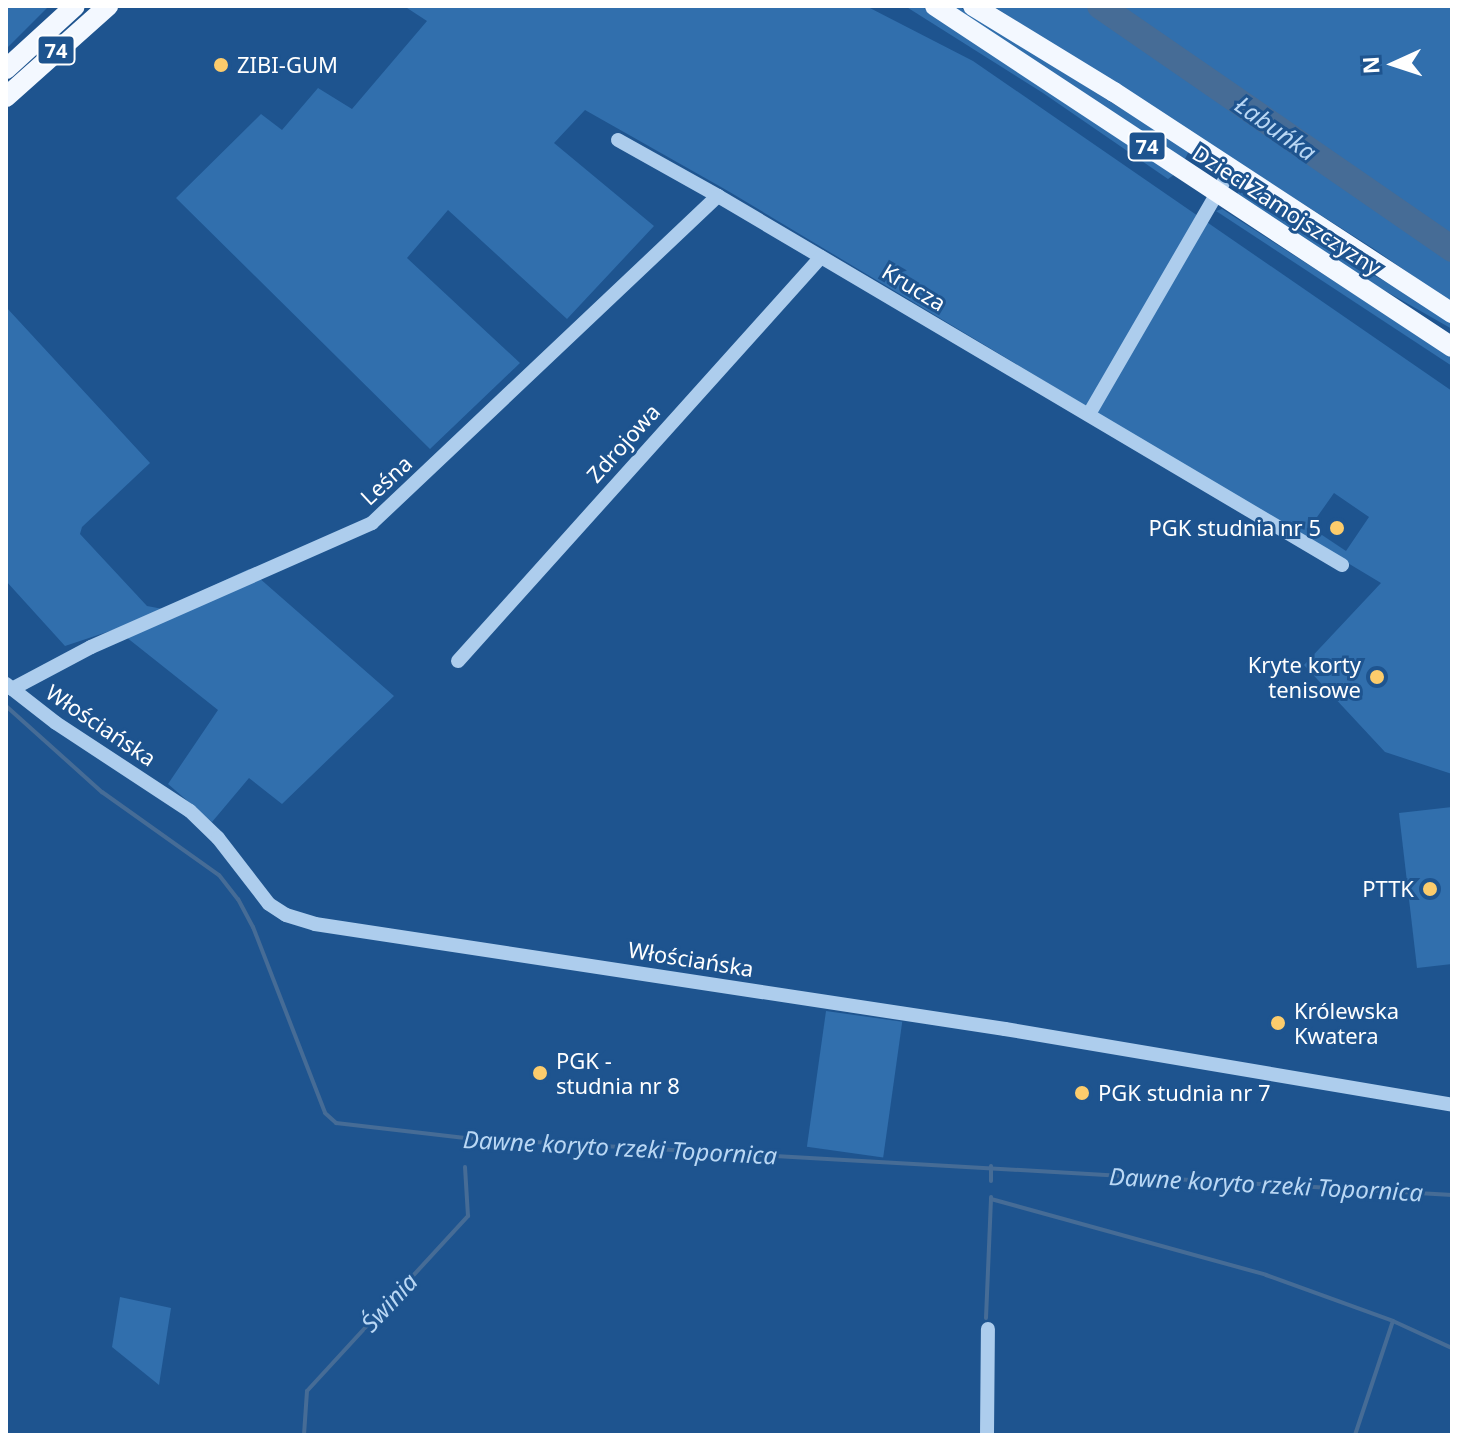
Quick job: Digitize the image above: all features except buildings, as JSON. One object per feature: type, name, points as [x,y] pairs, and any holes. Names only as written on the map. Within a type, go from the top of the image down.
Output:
[{"type":"main road","name":"74","points":[[6,69],[75,6]]},
{"type":"main road","name":"74","points":[[6,97],[108,6]]},
{"type":"main road","name":"Dzieci Zamojszczyzny","points":[[935,6],[1452,347]]},
{"type":"main road","name":"Dzieci Zamojszczyzny","points":[[973,6],[1452,313]]},
{"type":"street","name":"Krucza","points":[[618,140],[1342,565]]},
{"type":"street","points":[[1089,414],[1231,169]]},
{"type":"street","name":"Leśna","points":[[9,686],[372,523],[718,196]]},
{"type":"street","name":"Zdrojowa","points":[[458,661],[821,257]]},
{"type":"street","name":"Włościańska","points":[[9,686],[109,760],[190,811],[218,838],[269,904],[286,915],[315,924],[1005,1029],[1452,1105]]},
{"type":"street","points":[[987,1435],[988,1329]]},
{"type":"shaded area","points":[[6,6],[49,6],[6,49]]},
{"type":"shaded area","points":[[404,6],[866,6],[973,61],[1452,391],[1452,774],[1385,752],[1304,665],[1381,583],[728,191],[585,110],[554,143],[654,226],[567,319],[448,210],[407,258],[520,363],[430,449],[176,198],[261,114],[282,130],[318,88],[352,109],[427,21]],"holes":[[[1334,493],[1369,517],[1346,551],[1310,527]]]},
{"type":"shaded area","points":[[905,6],[921,6],[1175,174],[1168,179],[1043,93]]},
{"type":"shaded area","points":[[950,6],[958,6],[1189,151],[1184,161]]},
{"type":"shaded area","points":[[993,6],[1452,6],[1452,303],[1374,249]]},
{"type":"shaded area","points":[[1239,191],[1340,258],[1402,290],[1452,323],[1452,329],[1354,273],[1236,196]]},
{"type":"shaded area","points":[[1222,209],[1452,357],[1452,366],[1216,211]]},
{"type":"shaded area","points":[[6,307],[150,463],[82,527],[80,534],[147,606],[163,609],[249,569],[394,696],[282,804],[249,778],[212,822],[168,784],[218,710],[116,629],[65,646],[6,581]]},
{"type":"shaded area","name":"PTTK","points":[[1452,807],[1452,964],[1417,968],[1399,813]]},
{"type":"shaded area","points":[[826,1011],[902,1022],[883,1157],[807,1147]]},
{"type":"shaded area","points":[[120,1297],[171,1308],[159,1385],[112,1347]]},
{"type":"waterway","name":"Łabuńka","points":[[1100,6],[1452,249]]},
{"type":"waterway","name":"Dawne koryto rzeki Topornica","points":[[6,706],[102,792],[219,875],[238,899],[253,927],[325,1113],[336,1123],[465,1138],[1452,1195]]},
{"type":"waterway","points":[[991,1166],[991,1181]]},
{"type":"waterway","name":"Świnia","points":[[304,1435],[307,1391],[468,1216],[465,1167]]},
{"type":"waterway","points":[[986,1318],[991,1197]]},
{"type":"waterway","points":[[991,1199],[1266,1275],[1393,1321],[1452,1348]]},
{"type":"waterway","points":[[1355,1435],[1393,1321]]},
{"type":"place","name":"ZIBI-GUM","points":[[221,65]]},
{"type":"place","name":"PGK studnia nr 5","points":[[1337,528]]},
{"type":"place","name":"Kryte korty tenisowe","points":[[1377,677]]},
{"type":"place","name":"PTTK","points":[[1430,889]]},
{"type":"place","name":"Królewska Kwatera","points":[[1278,1023]]},
{"type":"place","name":"PGK - studnia nr 8","points":[[540,1073]]},
{"type":"place","name":"PGK studnia nr 7","points":[[1082,1093]]}]
